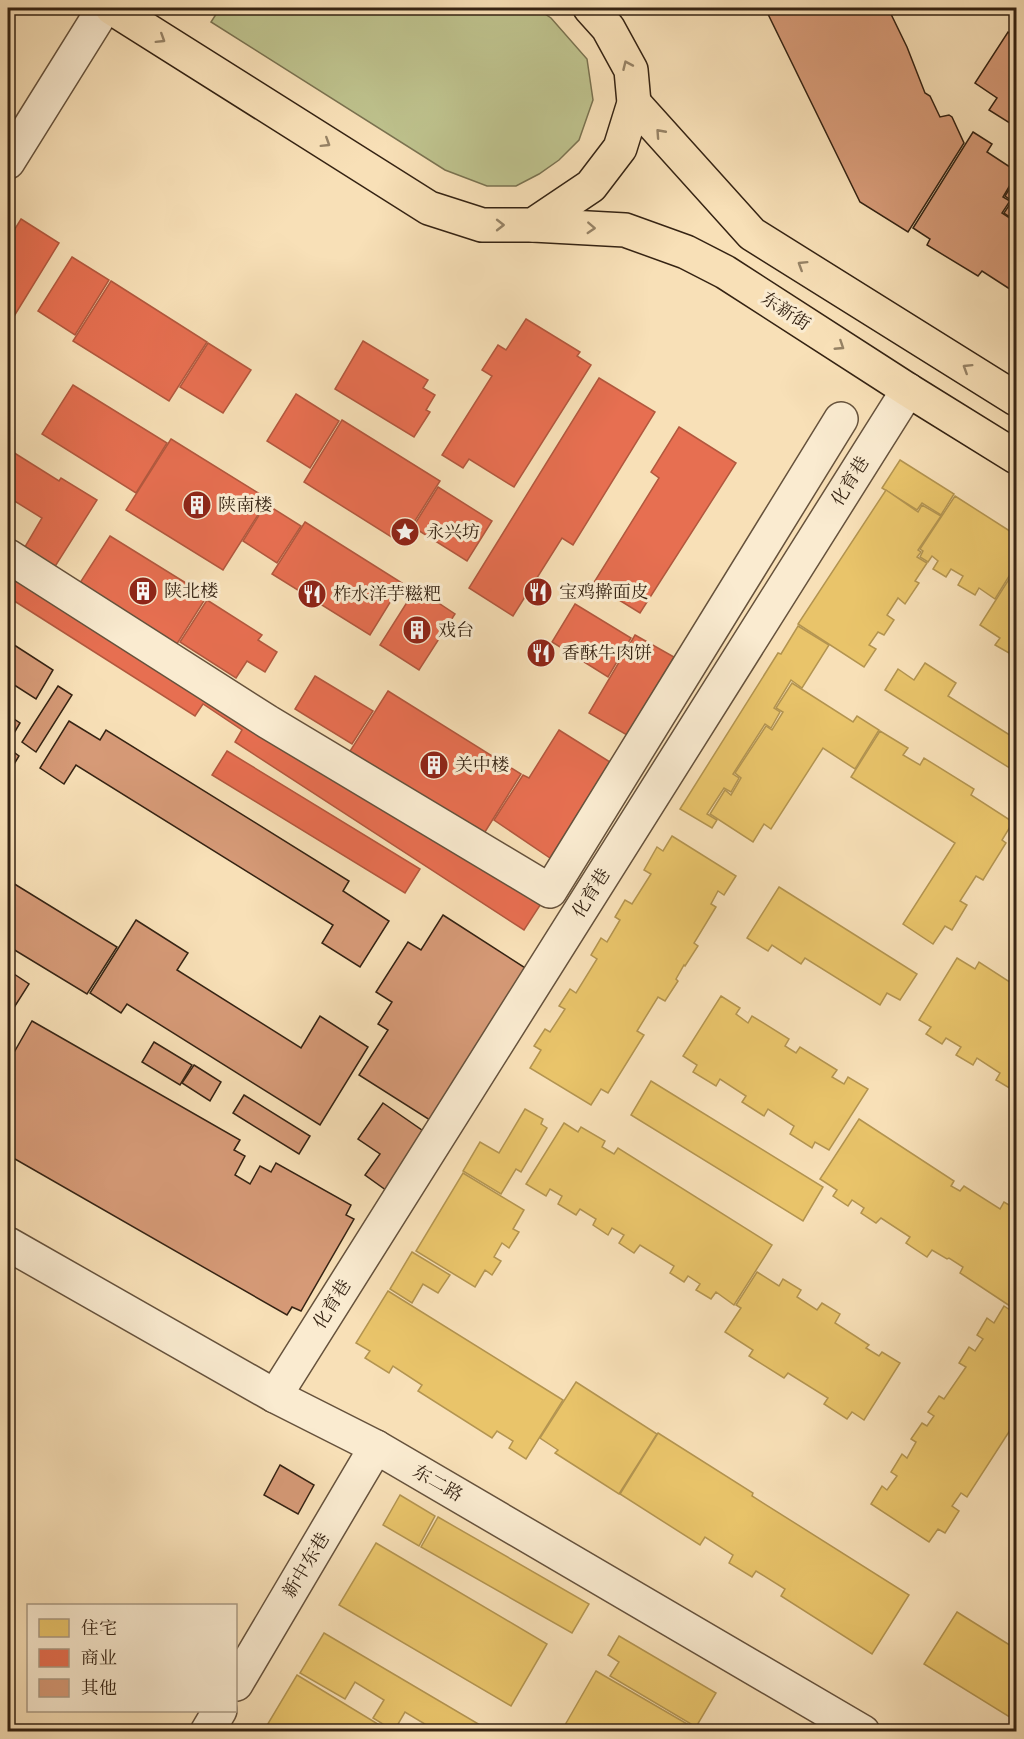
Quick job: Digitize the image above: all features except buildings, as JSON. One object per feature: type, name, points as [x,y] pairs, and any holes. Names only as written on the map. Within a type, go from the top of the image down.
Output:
[{"type":"main road","name":"东新街","points":[[112,8],[429,208],[482,225],[625,230],[686,252],[725,272],[1017,457]]},
{"type":"main road","points":[[533,225],[591,186],[620,148],[634,104],[631,70],[608,28],[590,8]]},
{"type":"main road","points":[[634,104],[752,234],[1017,399]]},
{"type":"street","points":[[8,162],[104,8]]},
{"type":"street","name":"化育巷","points":[[275,1396],[908,390]]},
{"type":"street","points":[[8,556],[268,722],[550,891],[841,419]]},
{"type":"street","name":"东二路","points":[[8,1244],[275,1396],[376,1447],[863,1731]]},
{"type":"street","name":"新中东巷","points":[[237,1682],[376,1447]]},
{"type":"street","points":[[207,1731],[218,1712]]},
{"type":"green space","points":[[220,8],[536,8],[551,18],[587,59],[593,100],[579,140],[559,160],[516,186],[487,186],[445,170],[211,22]]},
{"type":"place","name":"陕南楼","points":[[197,505]]},
{"type":"place","name":"永兴坊","points":[[405,532]]},
{"type":"place","name":"陕北楼","points":[[143,591]]},
{"type":"place","name":"宝鸡擀面皮","points":[[538,592]]},
{"type":"place","name":"柞水洋芋糍粑","points":[[312,594]]},
{"type":"place","name":"戏台","points":[[417,630]]},
{"type":"place","name":"香酥牛肉饼","points":[[541,653]]},
{"type":"place","name":"关中楼","points":[[434,765]]}]
